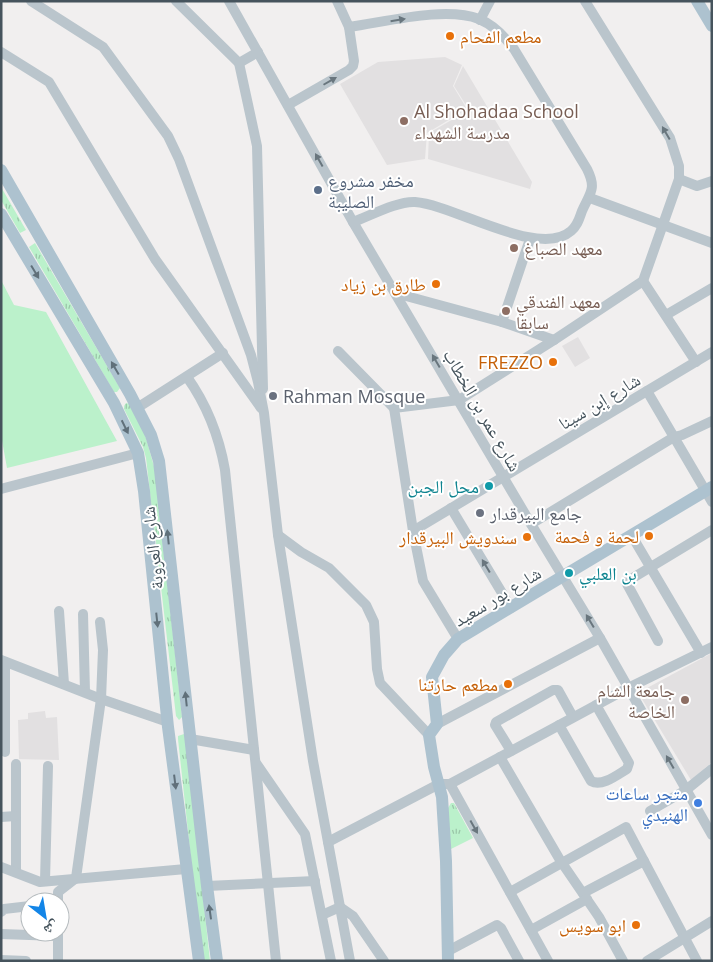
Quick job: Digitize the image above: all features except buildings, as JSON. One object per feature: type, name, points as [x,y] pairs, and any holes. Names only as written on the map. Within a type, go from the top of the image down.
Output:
[{"type":"main road","points":[[697,1],[712,26]]},
{"type":"main road","name":"شارع العروبة","points":[[1,170],[130,394],[151,435],[159,461],[217,961]]},
{"type":"main road","name":"شارع العروبة","points":[[1,214],[114,404],[138,453],[144,492],[168,725],[199,961]]},
{"type":"main road","points":[[19,246],[39,236]]},
{"type":"main road","points":[[114,404],[130,394]]},
{"type":"main road","name":"شارع بور سعيد","points":[[437,724],[432,677],[444,655],[458,639],[562,576],[710,493]]},
{"type":"main road","points":[[168,725],[188,723]]},
{"type":"main road","points":[[437,724],[428,735],[434,767],[445,784],[442,797],[446,860],[448,956]]},
{"type":"street","points":[[30,1],[103,47],[168,136],[179,159],[251,355],[264,412]]},
{"type":"street","points":[[176,1],[239,63],[257,146],[264,412],[278,534],[313,761],[350,961]]},
{"type":"street","name":"شارع عمر بن الخطاب","points":[[229,1],[353,222],[530,524],[600,638],[712,835]]},
{"type":"street","points":[[288,105],[351,68],[354,61],[349,27],[337,1]]},
{"type":"street","points":[[480,20],[490,1]]},
{"type":"street","points":[[394,408],[459,400],[643,281],[679,179],[679,166],[670,138],[585,1]]},
{"type":"street","points":[[349,27],[440,14],[467,16],[480,20],[502,35],[514,49],[586,169],[592,185],[590,198],[582,211],[579,222],[571,231],[561,237],[547,240],[530,239],[455,213],[416,202],[406,202],[353,222]]},
{"type":"street","points":[[1,52],[49,82],[155,259],[264,412]]},
{"type":"street","points":[[239,63],[258,52]]},
{"type":"street","points":[[679,179],[696,186],[712,181]]},
{"type":"street","points":[[590,198],[712,243]]},
{"type":"street","points":[[502,322],[530,239]]},
{"type":"street","points":[[643,281],[696,362]]},
{"type":"street","points":[[666,315],[712,288]]},
{"type":"street","points":[[396,293],[502,322],[554,340]]},
{"type":"street","points":[[338,351],[394,408],[413,531],[423,581],[458,639]]},
{"type":"street","name":"شارع إبن سينا","points":[[413,531],[712,352]]},
{"type":"street","points":[[137,408],[223,353]]},
{"type":"street","points":[[187,377],[209,414],[219,441],[225,470],[276,961]]},
{"type":"street","points":[[647,391],[710,493]]},
{"type":"street","points":[[530,524],[674,437],[712,421]]},
{"type":"street","points":[[1,489],[138,453]]},
{"type":"street","points":[[451,508],[511,608]]},
{"type":"street","points":[[658,641],[626,583],[712,530]]},
{"type":"street","points":[[278,534],[300,552],[329,568],[366,606],[374,622],[377,669],[380,683],[428,735]]},
{"type":"street","points":[[632,536],[701,653]]},
{"type":"street","points":[[59,611],[64,684]]},
{"type":"street","points":[[83,614],[85,692]]},
{"type":"street","points":[[58,892],[76,878],[101,699],[103,650],[100,622]]},
{"type":"street","points":[[437,724],[600,638]]},
{"type":"street","points":[[328,842],[511,751],[628,688],[712,647]]},
{"type":"street","points":[[5,752],[3,661],[168,725]]},
{"type":"street","points":[[511,751],[495,725],[496,721],[552,690],[559,692],[573,717]]},
{"type":"street","points":[[559,725],[591,781],[596,784],[609,779],[627,769],[629,763],[596,705]]},
{"type":"street","points":[[190,739],[254,750]]},
{"type":"street","points":[[500,756],[623,961]]},
{"type":"street","points":[[255,762],[305,834],[331,961]]},
{"type":"street","points":[[16,764],[16,872]]},
{"type":"street","points":[[45,881],[48,766]]},
{"type":"street","points":[[650,811],[686,790],[712,769]]},
{"type":"street","points":[[445,784],[510,892],[548,961]]},
{"type":"street","points":[[1,817],[16,816]]},
{"type":"street","points":[[510,892],[625,826],[628,828],[684,938],[698,961]]},
{"type":"street","points":[[531,930],[644,861]]},
{"type":"street","points":[[1,867],[40,882],[186,869]]},
{"type":"street","points":[[207,886],[268,882],[315,882]]},
{"type":"street","points":[[1,912],[4,909],[20,907]]},
{"type":"street","points":[[322,915],[340,907]]},
{"type":"street","points":[[340,907],[353,916],[384,961]]},
{"type":"street","points":[[647,961],[712,921]]},
{"type":"street","points":[[448,956],[497,925],[501,928],[519,961]]},
{"type":"street","points":[[1,934],[20,934]]},
{"type":"street","points":[[58,942],[58,961]]},
{"type":"street","points":[[1,960],[26,961]]},
{"type":"shaded area","name":"Al Shohadaa School مدرسة الشهداء","points":[[445,57],[462,65],[453,86],[467,109],[427,133],[425,159],[387,165],[340,84],[378,62]]},
{"type":"shaded area","points":[[463,66],[532,182],[530,189],[428,159],[429,133],[469,110],[454,86]]},
{"type":"shaded area","points":[[578,337],[590,358],[575,367],[562,346]]},
{"type":"shaded area","points":[[712,653],[712,762],[691,780],[642,699],[647,688]]},
{"type":"shaded area","points":[[45,711],[46,718],[57,717],[59,760],[15,759],[19,759],[18,720],[28,719],[28,713]]},
{"type":"green space","points":[[1,187],[26,230],[20,233],[1,200]]},
{"type":"green space","points":[[35,243],[120,388],[117,392],[114,392],[29,247]]},
{"type":"green space","points":[[1,280],[14,305],[46,312],[117,441],[7,468],[1,435]]},
{"type":"green space","points":[[126,403],[130,404],[144,431],[155,470],[182,717],[179,720],[176,716],[146,458],[143,447],[124,409]]},
{"type":"green space","points":[[184,734],[186,738],[210,961],[202,961],[178,739],[178,736]]},
{"type":"green space","points":[[451,803],[454,803],[473,838],[449,850],[448,808]]},
{"type":"place","name":"مطعم الفحام","points":[[450,36]]},
{"type":"place","name":"Al Shohadaa School مدرسة الشهداء","points":[[404,121]]},
{"type":"place","name":"مخفر مشروع الصليبة","points":[[318,190]]},
{"type":"place","name":"معهد الصباغ","points":[[514,248]]},
{"type":"place","name":"طارق بن زياد","points":[[436,284]]},
{"type":"place","name":"معهد الفندقي سابقا","points":[[506,311]]},
{"type":"place","name":"FREZZO","points":[[553,362]]},
{"type":"place","name":"Rahman Mosque","points":[[273,396]]},
{"type":"place","name":"محل الجبن","points":[[489,486]]},
{"type":"place","name":"جامع البيرقدار","points":[[480,513]]},
{"type":"place","name":"لحمة و فحمة","points":[[649,536]]},
{"type":"place","name":"سندويش البيرقدار","points":[[527,537]]},
{"type":"place","name":"بن العلبي","points":[[569,573]]},
{"type":"place","name":"مطعم حارتنا","points":[[508,684]]},
{"type":"place","name":"جامعة الشام الخاصة","points":[[685,700]]},
{"type":"place","name":"متجر ساعات الهنيدي","points":[[698,803]]},
{"type":"place","name":"ابو سويس","points":[[636,925]]}]
